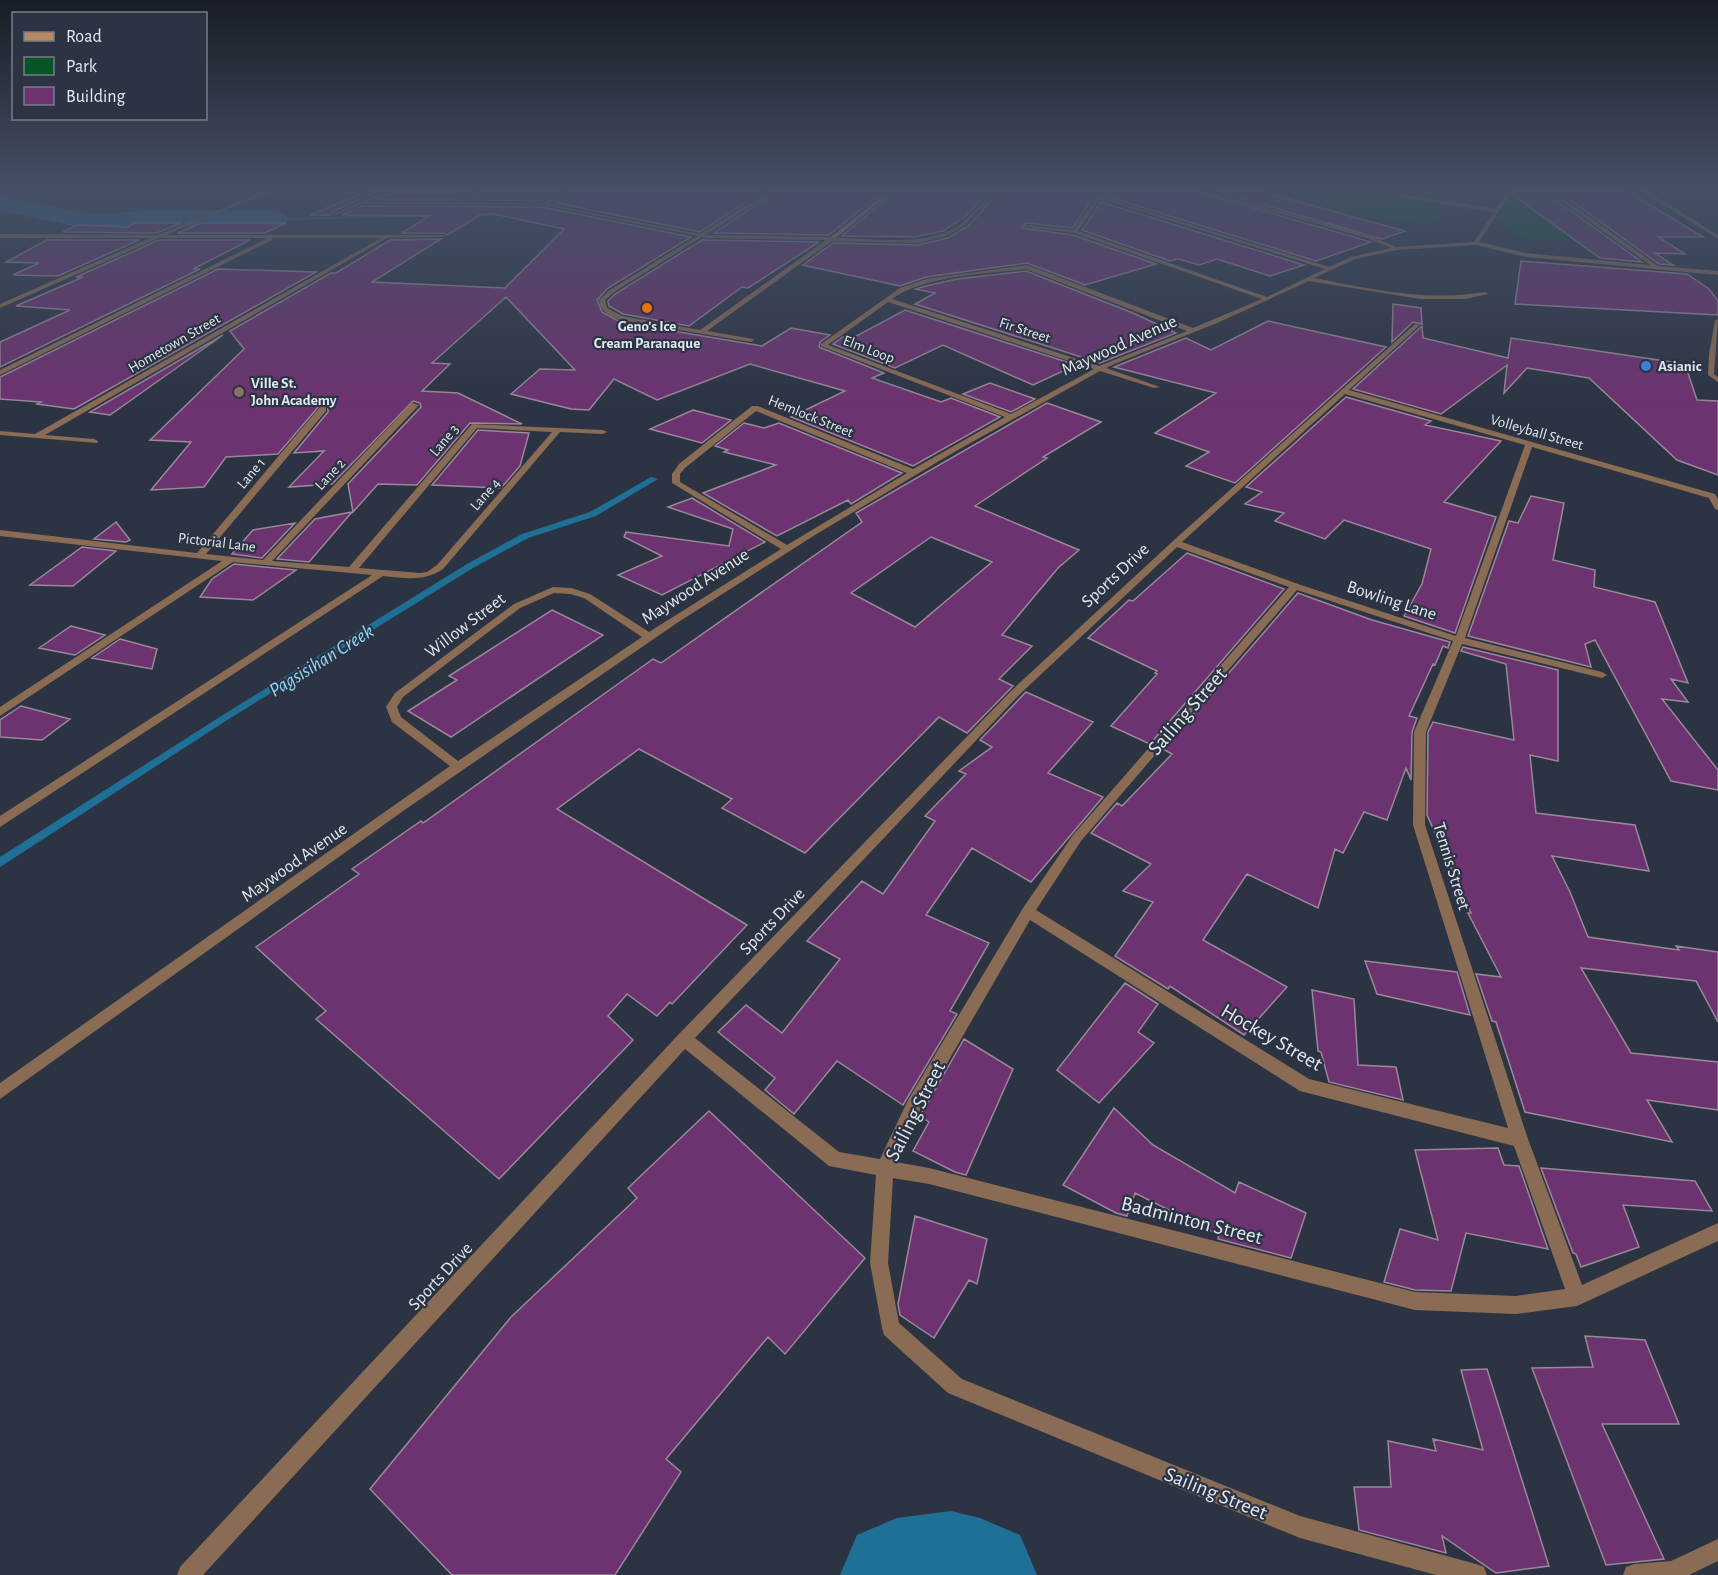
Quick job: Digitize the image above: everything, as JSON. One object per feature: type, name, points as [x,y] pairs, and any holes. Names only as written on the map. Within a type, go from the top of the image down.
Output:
[{"type":"street","points":[[0,306],[104,260]]},
{"type":"street","points":[[0,373],[227,260]]},
{"type":"street","name":"Hometown Street","points":[[36,436],[346,260]]},
{"type":"street","points":[[663,260],[612,291],[602,300],[605,311],[620,318],[751,340]]},
{"type":"street","points":[[702,331],[801,260]]},
{"type":"street","points":[[1157,260],[1265,298]]},
{"type":"street","points":[[1303,260],[1330,269]]},
{"type":"street","name":"Maywood Avenue","points":[[0,1092],[457,766],[647,636],[786,548],[912,472],[1100,368],[1348,260]]},
{"type":"street","name":"Maywood Avenue","points":[[1586,260],[1718,273]]},
{"type":"street","points":[[1647,260],[1656,267]]},
{"type":"street","name":"Elm Loop","points":[[1012,417],[823,345],[902,289],[926,281],[1027,267],[1191,330]]},
{"type":"street","points":[[1307,279],[1424,297],[1469,298],[1485,294]]},
{"type":"street","name":"Fir Street","points":[[886,299],[1156,387]]},
{"type":"street","points":[[1718,321],[1713,343],[1711,375],[1718,380]]},
{"type":"street","name":"Sports Drive","points":[[188,1575],[684,1039],[1015,693],[1342,391],[1417,326]]},
{"type":"street","name":"Volleyball Street","points":[[1342,391],[1712,496],[1718,507]]},
{"type":"street","name":"Lane 2","points":[[266,563],[415,405]]},
{"type":"street","name":"Hemlock Street","points":[[786,548],[676,483],[676,474],[682,466],[755,408],[912,472]]},
{"type":"street","name":"Lane 1","points":[[200,555],[323,409]]},
{"type":"street","name":"Lane 3","points":[[352,570],[471,429],[483,425],[603,432]]},
{"type":"street","name":"Lane 4","points":[[430,574],[440,567],[559,429]]},
{"type":"street","points":[[0,433],[94,441]]},
{"type":"street","name":"Tennis Street","points":[[1529,444],[1459,640],[1420,732],[1419,825],[1520,1139],[1577,1297]]},
{"type":"street","name":"Pictorial Lane","points":[[0,533],[266,563],[420,576],[430,574]]},
{"type":"street","name":"Bowling Lane","points":[[1176,543],[1295,586],[1459,640],[1602,675]]},
{"type":"street","points":[[0,712],[231,559]]},
{"type":"street","points":[[0,822],[381,573]]},
{"type":"street","name":"Sailing Street","points":[[1295,586],[1077,838],[1028,912],[914,1105],[885,1168],[879,1263],[891,1328],[955,1386],[1300,1527],[1476,1575]]},
{"type":"street","name":"Willow Street","points":[[457,766],[396,719],[391,707],[399,695],[517,606],[554,590],[571,591],[587,596],[647,636]]},
{"type":"street","name":"Hockey Street","points":[[1028,912],[1306,1086],[1520,1139]]},
{"type":"street","name":"Badminton Street","points":[[684,1039],[835,1160],[941,1179],[1415,1301],[1516,1305],[1577,1297],[1718,1232]]},
{"type":"street","points":[[1634,1575],[1672,1572],[1718,1550]]},
{"type":"building","points":[[93,260],[58,276],[13,275],[39,263],[6,262]]},
{"type":"building","points":[[113,260],[210,260],[193,269],[200,269],[0,367],[0,342],[70,310],[16,306],[83,277],[76,277]]},
{"type":"building","points":[[356,260],[406,260],[372,282],[505,288],[532,260],[653,260],[608,288],[597,300],[602,312],[620,322],[762,346],[791,328],[830,335],[820,342],[819,347],[884,373],[872,378],[941,402],[951,398],[1000,417],[913,466],[791,417],[845,391],[750,364],[657,400],[614,379],[589,410],[571,409],[511,394],[540,369],[575,370],[506,297],[432,363],[450,364],[422,391],[458,393],[522,424],[470,423],[417,485],[378,484],[353,512],[348,484],[421,407],[420,403],[413,401],[332,484],[289,487],[324,451],[294,453],[328,412],[328,405],[320,405],[278,454],[226,457],[204,487],[151,490],[191,442],[150,440],[244,349],[230,331],[331,273],[336,273]]},
{"type":"building","points":[[669,260],[790,260],[748,288],[742,287],[689,326],[623,314],[609,306],[608,301],[615,294]]},
{"type":"building","points":[[809,260],[1146,260],[1156,264],[1085,285],[1027,263],[926,277],[900,286],[803,265]]},
{"type":"building","points":[[1183,260],[1212,260],[1199,265]]},
{"type":"building","points":[[1222,260],[1290,260],[1304,265],[1270,276]]},
{"type":"building","points":[[1654,260],[1666,260],[1673,265],[1659,264]]},
{"type":"building","points":[[1521,261],[1687,274],[1709,289],[1718,301],[1718,315],[1515,304]]},
{"type":"building","points":[[218,269],[316,272],[74,409],[37,404],[41,402],[0,399],[0,377]]},
{"type":"building","points":[[1026,271],[1133,313],[1176,333],[1100,363],[915,304],[935,293],[916,289],[922,287],[957,279]]},
{"type":"building","points":[[1393,304],[1421,308],[1422,324],[1413,322],[1392,342]]},
{"type":"building","points":[[905,310],[1076,365],[1033,385],[943,345],[895,368],[833,344],[843,337],[851,339]]},
{"type":"building","points":[[1268,321],[1386,347],[1235,483],[1186,466],[1209,452],[1155,433],[1216,393],[1114,367],[1186,338],[1211,350]]},
{"type":"building","points":[[1422,326],[1423,338],[1508,358],[1511,338],[1685,364],[1697,400],[1718,401],[1718,475],[1677,460],[1589,378],[1527,368],[1504,393],[1507,365],[1441,414],[1353,389]]},
{"type":"building","points":[[223,335],[110,415],[90,412]]},
{"type":"building","points":[[990,383],[1035,399],[1011,412],[963,394]]},
{"type":"building","points":[[1346,397],[1431,421],[1425,425],[1501,441],[1444,502],[1496,517],[1455,633],[1404,616],[1422,584],[1431,549],[1344,520],[1325,539],[1275,521],[1284,513],[1245,504],[1262,492],[1246,487]]},
{"type":"building","points":[[1047,403],[1101,422],[1043,457],[1047,458],[975,506],[1079,550],[1058,568],[1002,635],[1032,646],[999,679],[1013,686],[967,733],[939,717],[805,853],[722,808],[732,799],[639,749],[557,809],[747,925],[672,1004],[670,1002],[657,1016],[627,994],[608,1016],[633,1040],[499,1179],[316,1019],[326,1011],[256,947],[359,874],[352,869],[421,821],[423,823],[653,659],[661,663],[862,522],[856,513]],"holes":[[[931,537],[992,562],[915,627],[851,593]]]},
{"type":"building","points":[[693,410],[731,420],[702,443],[650,429]]},
{"type":"building","points":[[744,423],[764,428],[779,423],[902,473],[851,504],[848,500],[777,536],[703,493],[776,465],[724,452],[728,450],[715,446]]},
{"type":"building","points":[[478,430],[529,433],[520,466],[501,488],[432,485]]},
{"type":"building","points":[[1531,496],[1564,503],[1553,560],[1595,570],[1594,587],[1655,602],[1688,683],[1671,679],[1688,702],[1662,699],[1718,770],[1718,790],[1671,781],[1595,640],[1585,644],[1591,667],[1468,636],[1509,521],[1518,523]]},
{"type":"building","points":[[692,498],[765,542],[662,595],[618,575],[662,556],[624,537],[626,532],[729,546],[733,529],[668,507]]},
{"type":"building","points":[[352,512],[309,562],[277,559],[315,519]]},
{"type":"building","points":[[116,522],[130,540],[126,542],[94,539]]},
{"type":"building","points":[[295,523],[262,558],[232,554],[253,530]]},
{"type":"building","points":[[82,547],[116,551],[73,586],[30,585]]},
{"type":"building","points":[[1187,553],[1284,589],[1150,744],[1111,726],[1157,674],[1155,673],[1157,671],[1088,638],[1129,600],[1133,601]]},
{"type":"building","points":[[234,564],[296,570],[253,600],[200,597],[212,579]]},
{"type":"building","points":[[1298,593],[1372,620],[1450,642],[1448,648],[1443,646],[1435,665],[1433,664],[1409,716],[1417,718],[1412,732],[1411,780],[1406,768],[1387,820],[1364,812],[1343,853],[1335,849],[1318,908],[1247,874],[1203,940],[1287,987],[1244,1035],[1170,986],[1168,989],[1115,956],[1153,902],[1123,891],[1151,864],[1091,833],[1117,803],[1122,806],[1172,754],[1163,749]]},
{"type":"building","points":[[552,610],[603,635],[451,737],[408,711],[457,680],[449,676]]},
{"type":"building","points":[[71,626],[105,635],[75,655],[39,648]]},
{"type":"building","points":[[120,639],[157,649],[152,669],[92,658]]},
{"type":"building","points":[[1463,647],[1558,670],[1558,761],[1530,755],[1536,813],[1635,825],[1649,871],[1552,856],[1570,892],[1588,937],[1679,950],[1676,946],[1718,952],[1718,1022],[1696,981],[1581,968],[1631,1053],[1718,1062],[1718,1110],[1647,1100],[1672,1142],[1525,1112],[1496,1022],[1492,1021],[1476,974],[1501,977],[1468,913],[1471,913],[1427,815],[1428,732],[1433,722],[1514,740],[1506,664],[1461,651]]},
{"type":"building","points":[[1026,692],[1093,722],[1048,773],[1103,797],[1031,882],[972,848],[926,915],[989,943],[950,1011],[957,1014],[903,1105],[837,1061],[794,1114],[765,1090],[775,1078],[718,1032],[746,1005],[782,1033],[840,959],[807,941],[862,881],[883,894],[935,821],[925,816],[966,774],[959,771],[992,747],[980,740]]},
{"type":"building","points":[[21,706],[70,719],[42,740],[0,737],[0,720]]},
{"type":"building","points":[[1365,961],[1457,972],[1470,1015],[1377,994]]},
{"type":"building","points":[[1125,983],[1158,1004],[1138,1032],[1154,1043],[1099,1103],[1057,1070]]},
{"type":"building","points":[[1312,990],[1354,999],[1358,1065],[1396,1067],[1403,1100],[1329,1082],[1321,1052],[1318,1051]]},
{"type":"building","points":[[964,1039],[1013,1069],[966,1175],[955,1172],[913,1151],[929,1122],[920,1116]]},
{"type":"building","points":[[1114,1108],[1153,1145],[1235,1193],[1239,1182],[1306,1213],[1291,1258],[1218,1239],[1219,1235],[1135,1193],[1127,1216],[1116,1213],[1063,1185]]},
{"type":"building","points":[[709,1111],[865,1258],[785,1354],[768,1337],[666,1459],[681,1472],[615,1575],[452,1575],[370,1489],[511,1317],[637,1198],[628,1188]]},
{"type":"building","points":[[1498,1148],[1504,1165],[1519,1166],[1548,1249],[1466,1233],[1451,1291],[1415,1290],[1384,1282],[1400,1229],[1438,1240],[1415,1150]]},
{"type":"building","points":[[1541,1168],[1695,1181],[1712,1211],[1623,1205],[1639,1247],[1581,1267],[1576,1254],[1573,1253]]},
{"type":"building","points":[[915,1216],[987,1239],[977,1284],[969,1280],[934,1338],[900,1315],[898,1304]]},
{"type":"building","points":[[1585,1336],[1645,1340],[1679,1424],[1602,1424],[1664,1559],[1606,1565],[1532,1368],[1593,1367]]},
{"type":"building","points":[[1487,1369],[1549,1566],[1496,1573],[1442,1536],[1446,1553],[1359,1530],[1354,1487],[1391,1487],[1388,1441],[1436,1451],[1433,1439],[1483,1450],[1461,1370]]},
{"type":"waterway","name":"Pagsisihan Creek","points":[[0,863],[229,715],[470,566],[525,536],[593,514],[654,479]]},
{"type":"waterway","name":"Pagsisihan Creek","points":[[897,1575],[951,1568],[980,1575]]},
{"type":"place","name":"Geno’s Ice Cream Paranaque","points":[[647,308]]},
{"type":"place","name":"Asianic","points":[[1646,366]]},
{"type":"place","name":"Ville St. John Academy","points":[[239,392]]}]
